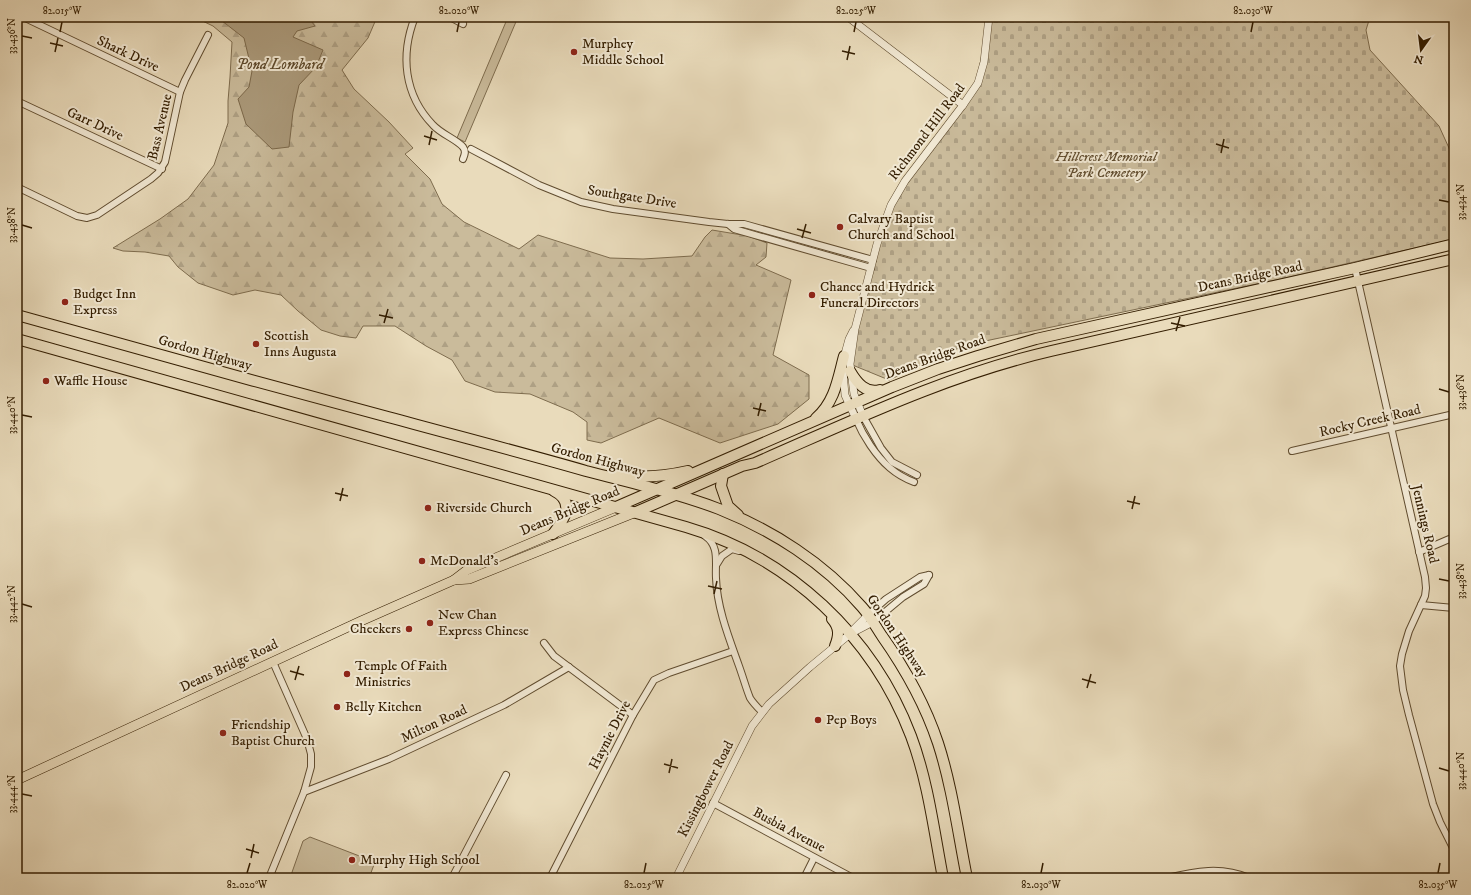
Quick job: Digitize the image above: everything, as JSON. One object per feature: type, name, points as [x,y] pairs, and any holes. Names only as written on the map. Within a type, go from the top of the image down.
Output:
[{"type":"highway","name":"Deans Bridge Road","points":[[616,507],[892,387],[938,369],[978,356],[1036,339],[1355,268],[1454,244]]},
{"type":"highway","name":"Deans Bridge Road","points":[[636,512],[742,466],[755,463],[810,440],[906,397],[954,379],[1011,361],[1092,341],[1454,259]]},
{"type":"highway","name":"Gordon Highway","points":[[17,315],[227,375],[674,495],[717,508],[770,534],[815,563],[849,594],[870,618],[894,652],[910,679],[931,724],[941,752],[967,878]]},
{"type":"highway","points":[[17,340],[696,529],[751,553],[785,574],[831,612],[869,658],[880,674],[900,710],[911,737],[925,785],[943,878]]},
{"type":"highway","points":[[805,425],[823,411],[830,401],[844,356]]},
{"type":"highway","points":[[850,371],[858,383],[869,390],[876,391],[892,387]]},
{"type":"highway","points":[[574,467],[629,476],[642,476],[676,473],[714,465]]},
{"type":"highway","points":[[724,474],[721,486],[728,506],[733,512],[744,520]]},
{"type":"highway","points":[[543,486],[562,496],[566,505],[565,517],[553,534]]},
{"type":"highway","points":[[801,586],[835,622],[839,633],[835,646]]},
{"type":"main road","name":"Deans Bridge Road","points":[[17,780],[374,615],[454,580],[467,570],[616,507]]},
{"type":"main road","name":"Deans Bridge Road","points":[[454,580],[468,579],[636,512]]},
{"type":"street","name":"Shark Drive","points":[[23,17],[180,92]]},
{"type":"street","points":[[415,17],[407,43],[407,62],[410,84],[419,106],[433,125],[463,147],[465,153],[463,158]]},
{"type":"street","points":[[450,17],[463,24]]},
{"type":"street","points":[[848,17],[963,105]]},
{"type":"street","name":"Richmond Hill Road","points":[[853,404],[854,394],[850,371],[855,329],[883,226],[898,193],[917,164],[976,88],[982,72],[989,17]]},
{"type":"street","name":"Bass Avenue","points":[[17,187],[77,216],[87,218],[102,212],[151,179],[162,169],[165,162],[180,92],[208,35]]},
{"type":"street","name":"Garr Drive","points":[[17,101],[162,169]]},
{"type":"street","name":"Southgate Drive","points":[[471,149],[539,185],[581,202],[613,209],[728,224],[744,224],[873,260]]},
{"type":"street","name":"Southgate Drive","points":[[728,224],[734,229],[871,268]]},
{"type":"street","name":"Jennings Road","points":[[1355,268],[1426,588],[1422,605],[1409,631],[1402,654],[1400,666],[1402,685],[1433,804],[1454,850]]},
{"type":"street","name":"Richmond Hill Road","points":[[855,329],[849,339],[842,367],[845,395],[853,404],[860,418],[892,462],[917,475]]},
{"type":"street","name":"Rocky Creek Road","points":[[1292,451],[1454,414]]},
{"type":"street","name":"Richmond Hill Road","points":[[860,418],[866,438],[884,462],[897,473],[914,482]]},
{"type":"street","points":[[696,529],[708,538],[715,548],[718,603],[751,700],[762,712]]},
{"type":"street","points":[[1419,552],[1454,537]]},
{"type":"street","points":[[717,564],[722,556],[732,549],[751,553]]},
{"type":"street","name":"Kissingbower Road","points":[[676,878],[752,726],[762,712],[835,646],[870,618],[924,584],[929,575],[920,577],[886,599],[870,618]]},
{"type":"street","points":[[1422,605],[1454,608]]},
{"type":"street","points":[[544,643],[554,656],[633,715]]},
{"type":"street","name":"Haynie Drive","points":[[550,878],[633,715],[654,680],[669,673],[734,651]]},
{"type":"street","points":[[269,878],[304,792],[311,767],[311,754],[307,739],[273,662]]},
{"type":"street","name":"Milton Road","points":[[304,792],[389,759],[491,711],[569,667]]},
{"type":"street","points":[[452,878],[506,775]]},
{"type":"street","name":"Busbia Avenue","points":[[713,803],[853,878]]},
{"type":"street","points":[[804,878],[814,858]]},
{"type":"street","points":[[1167,878],[1194,871],[1215,870],[1235,873],[1249,878]]},
{"type":"green space","points":[[194,17],[377,17],[368,38],[342,70],[354,89],[389,122],[413,148],[405,154],[430,179],[442,204],[464,222],[519,249],[538,235],[610,258],[643,259],[692,256],[705,237],[712,230],[748,236],[767,243],[766,257],[756,265],[791,280],[773,355],[809,375],[809,399],[778,424],[720,443],[659,418],[601,443],[587,440],[587,422],[573,412],[530,394],[495,392],[465,381],[452,360],[426,346],[395,326],[363,326],[356,338],[340,336],[321,330],[281,295],[255,290],[233,295],[198,283],[178,267],[169,256],[145,252],[123,251],[113,248],[160,219],[188,199],[214,165],[228,123],[232,42],[213,26]]},
{"type":"green space","points":[[508,17],[518,17],[465,142],[457,138]]},
{"type":"green space","name":"Hillcrest Memorial Park Cemetery","points":[[990,17],[1370,17],[1366,30],[1370,50],[1439,126],[1454,159],[1454,239],[1280,279],[971,344],[948,352],[889,380],[850,364],[877,244],[905,181],[975,88]]},
{"type":"green space","points":[[310,837],[375,862],[369,878],[290,878],[303,841]]},
{"type":"water","name":"Pond Lombard","points":[[217,17],[308,17],[315,26],[297,31],[293,37],[323,50],[316,67],[299,85],[293,112],[289,147],[272,149],[246,124],[238,99],[249,87],[252,71],[244,38]]},
{"type":"place","name":"Murphey Middle School","points":[[574,52]]},
{"type":"place","name":"Calvary Baptist Church and School","points":[[840,227]]},
{"type":"place","name":"Chance and Hydrick Funeral Directors","points":[[812,295]]},
{"type":"place","name":"Budget Inn Express","points":[[65,302]]},
{"type":"place","name":"Scottish Inns Augusta","points":[[256,344]]},
{"type":"place","name":"Waffle House","points":[[46,381]]},
{"type":"place","name":"Riverside Church","points":[[428,508]]},
{"type":"place","name":"McDonald's","points":[[422,561]]},
{"type":"place","name":"New Chan Express Chinese","points":[[430,623]]},
{"type":"place","name":"Checkers","points":[[409,629]]},
{"type":"place","name":"Temple Of Faith Ministries","points":[[347,674]]},
{"type":"place","name":"Belly Kitchen","points":[[337,707]]},
{"type":"place","name":"Pep Boys","points":[[818,720]]},
{"type":"place","name":"Friendship Baptist Church","points":[[223,733]]},
{"type":"place","name":"Murphy High School","points":[[352,860]]}]
